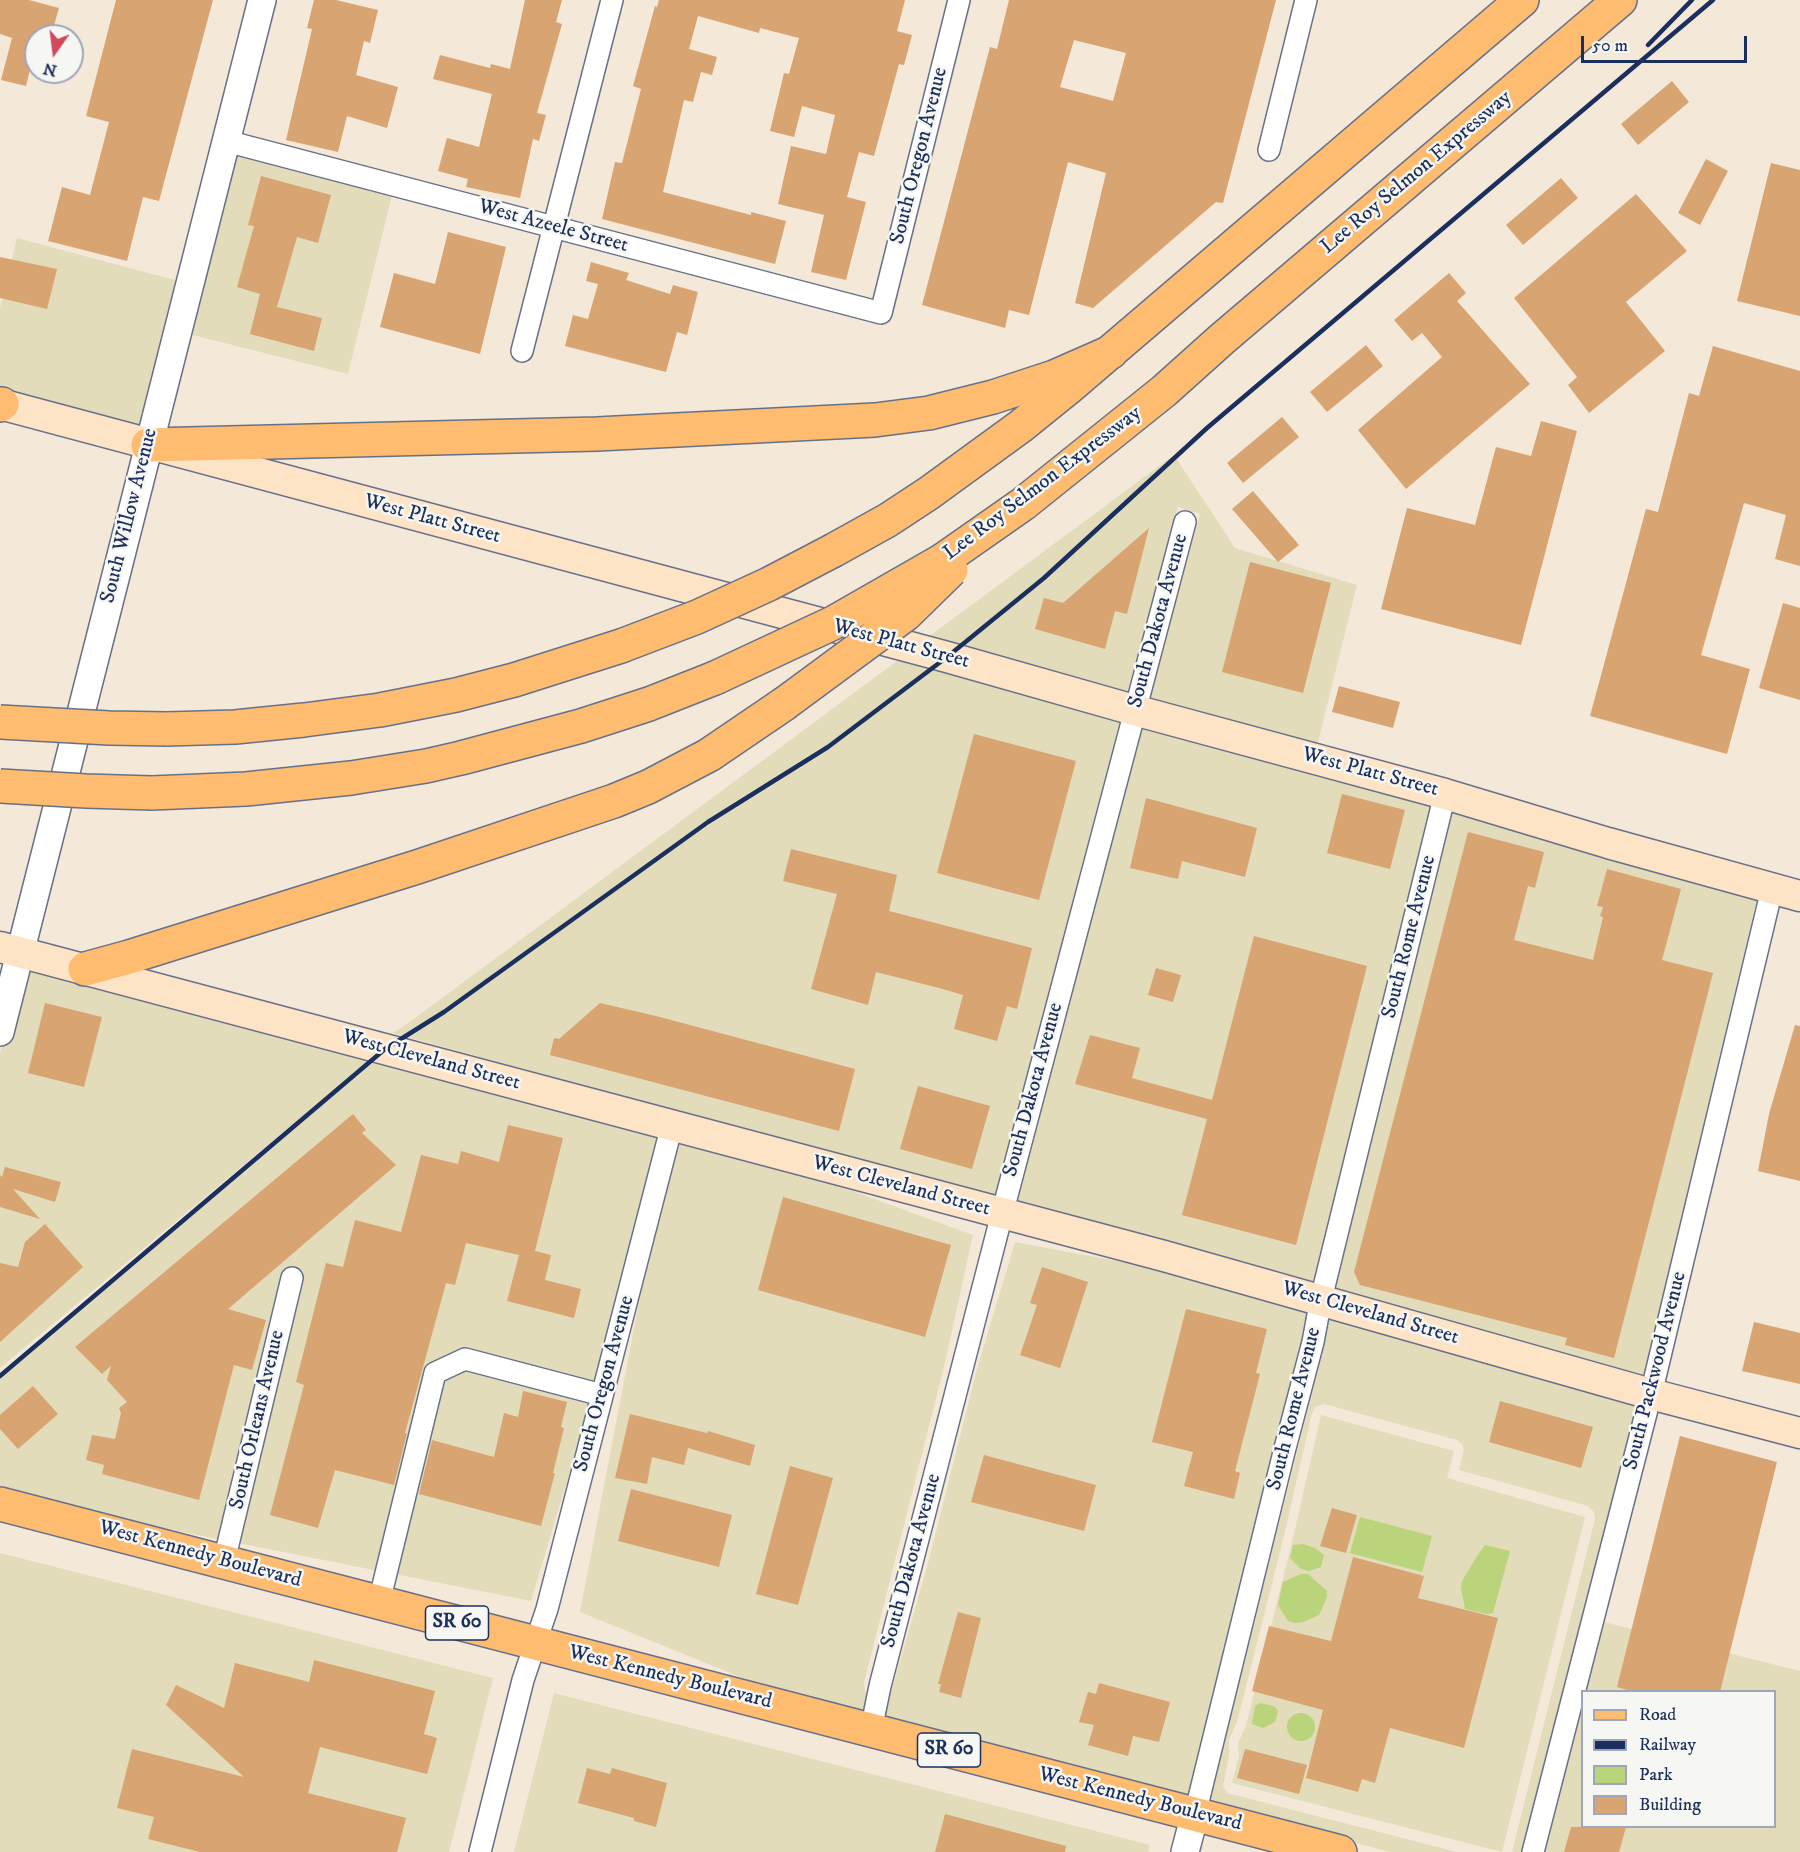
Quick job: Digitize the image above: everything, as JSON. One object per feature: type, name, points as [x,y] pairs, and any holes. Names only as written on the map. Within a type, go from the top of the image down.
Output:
[{"type":"main road","points":[[0,722],[86,728],[167,729],[258,725],[380,710],[456,695],[514,680],[621,645],[696,617],[769,584],[888,520],[1037,413],[1522,0]]},
{"type":"main road","name":"Lee Roy Selmon Expressway","points":[[0,786],[152,792],[257,788],[351,778],[426,766],[581,726],[649,704],[716,678],[833,623],[950,562],[975,538],[1032,497],[1164,391],[1620,0]]},
{"type":"main road","points":[[148,445],[597,434],[875,420],[929,413],[993,398],[1054,377],[1111,352]]},
{"type":"main road","name":"West Platt Street","points":[[1,404],[936,654],[1445,794],[1786,893]]},
{"type":"main road","points":[[85,969],[417,867],[614,801],[648,787],[710,755],[784,704],[906,614],[950,562]]},
{"type":"main road","name":"West Cleveland Street","points":[[10,949],[1321,1299],[1651,1394],[1800,1433]]},
{"type":"main road","name":"West Kennedy Boulevard","points":[[0,1503],[1340,1852]]},
{"type":"street","name":"South Willow Avenue","points":[[0,1032],[10,949],[148,445],[262,0]]},
{"type":"street","points":[[522,351],[612,0]]},
{"type":"street","name":"South Oregon Avenue","points":[[881,313],[959,0]]},
{"type":"street","points":[[1269,150],[1306,0]]},
{"type":"street","name":"West Azeele Street","points":[[226,141],[881,313]]},
{"type":"street","name":"South Dakota Avenue","points":[[872,1730],[880,1686],[1002,1214],[1185,522]]},
{"type":"street","name":"South Rome Avenue","points":[[1195,1814],[1313,1342],[1321,1299],[1445,794]]},
{"type":"street","name":"South Packwood Avenue","points":[[1533,1852],[1651,1394],[1786,893]]},
{"type":"street","name":"South Oregon Avenue","points":[[480,1852],[523,1680],[547,1609],[672,1125]]},
{"type":"street","name":"South Orleans Avenue","points":[[224,1561],[292,1278]]},
{"type":"street","points":[[379,1602],[435,1373],[465,1359],[602,1395]]},
{"type":"street","points":[[1185,1852],[1195,1814]]},
{"type":"shaded area","points":[[230,148],[393,191],[348,374],[181,332]]},
{"type":"shaded area","points":[[17,238],[186,283],[145,438],[0,398],[0,308]]},
{"type":"shaded area","points":[[1174,455],[1235,548],[1357,585],[1317,746],[1149,700],[1200,514],[1178,507],[1127,694],[927,638]]},
{"type":"shaded area","points":[[901,658],[1120,720],[994,1199],[393,1033],[407,1024]]},
{"type":"shaded area","points":[[1142,725],[1311,771],[1310,775],[1431,803],[1313,1283],[1016,1204]]},
{"type":"shaded area","points":[[1453,810],[1757,898],[1643,1378],[1335,1290]]},
{"type":"shaded area","points":[[20,961],[378,1053],[0,1368],[0,1054]]},
{"type":"shaded area","points":[[385,1049],[672,1125],[973,1235],[944,1367],[864,1683],[872,1729],[892,1689],[927,1567],[977,1369],[1015,1242],[1321,1299],[1195,1814],[871,1730],[580,1612],[671,1134],[531,1601],[0,1496],[0,1377]]},
{"type":"shaded area","points":[[1330,1315],[1637,1404],[1521,1852],[1512,1852],[1595,1519],[1594,1512],[1588,1506],[1459,1470],[1464,1450],[1462,1444],[1457,1440],[1324,1404],[1315,1407],[1312,1413],[1284,1536],[1237,1722],[1229,1740],[1229,1756],[1223,1787],[1227,1793],[1457,1852],[1390,1852],[1209,1804]]},
{"type":"shaded area","points":[[1321,1415],[1454,1451],[1447,1478],[1585,1517],[1502,1852],[1232,1783],[1239,1756],[1238,1743],[1246,1726]]},
{"type":"shaded area","points":[[0,1553],[493,1678],[449,1852],[0,1852]]},
{"type":"shaded area","points":[[1604,1622],[1800,1671],[1800,1852],[1545,1852],[1581,1710],[1581,1828],[1776,1828],[1776,1690],[1586,1690]]},
{"type":"shaded area","points":[[554,1693],[1150,1845],[1148,1852],[514,1852]]},
{"type":"green space","points":[[1360,1517],[1432,1536],[1422,1572],[1350,1553]]},
{"type":"green space","points":[[1303,1544],[1315,1548],[1324,1555],[1321,1567],[1309,1571],[1301,1569],[1290,1558],[1293,1545]]},
{"type":"green space","points":[[1485,1545],[1510,1551],[1493,1613],[1487,1614],[1465,1609],[1461,1588],[1462,1581]]},
{"type":"green space","points":[[1301,1574],[1308,1574],[1327,1591],[1327,1597],[1319,1615],[1296,1623],[1288,1621],[1278,1605],[1283,1582]]},
{"type":"green space","points":[[1260,1703],[1274,1706],[1278,1711],[1275,1722],[1263,1728],[1252,1724],[1255,1706]]},
{"type":"green space","points":[[1301,1713],[1311,1717],[1315,1727],[1311,1737],[1301,1741],[1291,1737],[1287,1727],[1291,1717]]},
{"type":"building","points":[[0,0],[29,0],[59,8],[54,24],[24,24],[24,84],[26,86],[1,80],[12,38],[0,34]]},
{"type":"building","points":[[116,0],[213,0],[159,201],[143,197],[127,261],[48,241],[62,187],[90,195],[109,122],[86,116]]},
{"type":"building","points":[[314,0],[336,0],[378,10],[370,43],[364,41],[356,75],[398,87],[387,128],[347,116],[338,152],[286,140],[312,29],[307,28]]},
{"type":"building","points":[[525,0],[562,0],[556,22],[562,24],[537,113],[546,115],[539,141],[533,139],[520,198],[466,187],[468,179],[438,171],[447,138],[479,147],[492,94],[433,79],[440,55],[490,68],[491,64],[510,69]]},
{"type":"building","points":[[659,0],[905,0],[897,31],[912,35],[904,65],[899,64],[874,156],[859,152],[847,197],[866,202],[846,280],[811,272],[824,215],[778,204],[791,146],[826,154],[835,115],[802,106],[794,137],[770,131],[784,73],[789,74],[799,38],[760,28],[759,33],[698,16],[689,49],[717,57],[712,75],[701,72],[693,102],[684,100],[663,192],[751,215],[751,212],[786,221],[775,264],[602,219],[615,162],[622,163],[641,89],[633,86],[655,6],[657,7]]},
{"type":"building","points":[[1009,0],[1276,0],[1223,203],[1216,202],[1093,308],[1075,303],[1106,173],[1068,162],[1029,315],[1009,310],[1005,328],[922,305],[990,47],[997,49]],"holes":[[[1074,40],[1126,53],[1113,101],[1060,87]]]},
{"type":"building","points":[[1672,81],[1689,102],[1638,145],[1621,124]]},
{"type":"building","points":[[1706,159],[1728,171],[1700,225],[1678,213]]},
{"type":"building","points":[[1771,163],[1800,170],[1800,316],[1737,301]]},
{"type":"building","points":[[261,176],[331,195],[318,243],[297,237],[277,307],[322,318],[314,351],[250,334],[260,294],[237,287],[254,226],[248,225]]},
{"type":"building","points":[[1561,178],[1578,198],[1523,245],[1506,225]]},
{"type":"building","points":[[1636,194],[1687,251],[1626,302],[1665,351],[1589,413],[1568,385],[1577,377],[1514,298]]},
{"type":"building","points":[[448,232],[506,247],[480,354],[380,327],[394,273],[435,284]]},
{"type":"building","points":[[0,257],[57,269],[47,309],[0,298]]},
{"type":"building","points":[[591,262],[629,273],[626,280],[670,294],[673,285],[698,292],[687,335],[677,332],[666,372],[565,346],[573,315],[588,319],[598,284],[586,281]]},
{"type":"building","points":[[1449,273],[1466,293],[1457,301],[1530,384],[1406,489],[1358,430],[1442,357],[1422,333],[1412,341],[1394,320]]},
{"type":"building","points":[[1366,345],[1383,366],[1327,412],[1310,392]]},
{"type":"building","points":[[1713,346],[1800,371],[1800,566],[1775,559],[1786,515],[1744,503],[1701,655],[1750,669],[1727,754],[1590,716],[1646,509],[1658,512],[1689,393],[1699,396]]},
{"type":"building","points":[[1282,417],[1299,437],[1243,483],[1227,463]]},
{"type":"building","points":[[1541,421],[1577,431],[1521,645],[1381,609],[1407,508],[1475,525],[1496,447],[1531,456]]},
{"type":"building","points":[[1253,491],[1299,545],[1278,562],[1232,509]]},
{"type":"building","points":[[1149,528],[1127,614],[1115,611],[1105,649],[1035,629],[1044,598],[1063,603]]},
{"type":"building","points":[[1250,562],[1331,583],[1303,693],[1222,672]]},
{"type":"building","points":[[1783,603],[1800,608],[1800,700],[1759,688]]},
{"type":"building","points":[[1339,686],[1400,702],[1393,728],[1332,712]]},
{"type":"building","points":[[974,734],[1076,761],[1039,900],[937,873]]},
{"type":"building","points":[[1342,794],[1405,810],[1390,869],[1327,853]]},
{"type":"building","points":[[1146,798],[1257,828],[1245,877],[1182,861],[1178,879],[1130,868]]},
{"type":"building","points":[[1468,832],[1544,852],[1535,888],[1528,886],[1514,940],[1593,960],[1603,917],[1600,916],[1603,907],[1597,906],[1607,869],[1681,889],[1662,960],[1713,973],[1614,1358],[1565,1345],[1567,1338],[1360,1285],[1354,1272]]},
{"type":"building","points":[[791,849],[897,875],[889,911],[1032,948],[1017,1009],[1007,1006],[997,1041],[954,1029],[963,995],[939,988],[876,972],[868,1005],[811,989],[837,894],[783,881]]},
{"type":"building","points":[[1254,936],[1367,966],[1296,1245],[1182,1215],[1207,1119],[1075,1084],[1090,1035],[1140,1048],[1132,1078],[1212,1100]]},
{"type":"building","points":[[1156,968],[1181,975],[1173,1002],[1148,995]]},
{"type":"building","points":[[45,1003],[102,1017],[84,1087],[28,1073]]},
{"type":"building","points":[[600,1003],[855,1069],[839,1131],[550,1055],[554,1038],[559,1039]]},
{"type":"building","points":[[1795,1025],[1800,1026],[1800,1181],[1758,1171],[1769,1114]]},
{"type":"building","points":[[918,1086],[990,1106],[972,1169],[900,1149]]},
{"type":"building","points":[[353,1114],[366,1130],[362,1133],[396,1165],[228,1309],[266,1320],[252,1370],[234,1365],[199,1500],[102,1474],[104,1465],[86,1460],[92,1435],[115,1439],[121,1413],[119,1408],[127,1402],[107,1380],[111,1366],[102,1374],[75,1347]]},
{"type":"building","points":[[508,1125],[563,1138],[535,1251],[551,1255],[545,1280],[581,1289],[574,1318],[507,1301],[519,1255],[466,1243],[455,1285],[446,1283],[405,1433],[407,1433],[394,1485],[335,1470],[318,1528],[270,1515],[304,1385],[296,1382],[326,1263],[343,1267],[355,1220],[401,1232],[421,1155],[458,1164],[461,1151],[499,1162]]},
{"type":"building","points":[[5,1167],[61,1182],[55,1202],[13,1189],[40,1219],[0,1207],[0,1175],[2,1177]]},
{"type":"building","points":[[783,1197],[951,1245],[925,1337],[758,1290]]},
{"type":"building","points":[[45,1224],[83,1267],[0,1342],[0,1263],[18,1267],[25,1242]]},
{"type":"building","points":[[1042,1267],[1088,1282],[1060,1368],[1020,1355],[1037,1305],[1030,1303]]},
{"type":"building","points":[[1186,1309],[1267,1329],[1256,1373],[1260,1374],[1235,1471],[1240,1473],[1234,1499],[1184,1486],[1193,1452],[1152,1442]]},
{"type":"building","points":[[1754,1322],[1800,1333],[1800,1384],[1742,1371]]},
{"type":"building","points":[[33,1386],[58,1414],[18,1449],[0,1429],[0,1415]]},
{"type":"building","points":[[523,1391],[567,1402],[561,1427],[564,1428],[553,1473],[555,1473],[541,1526],[419,1494],[432,1440],[494,1457],[504,1413],[518,1417]]},
{"type":"building","points":[[1500,1401],[1593,1427],[1581,1468],[1489,1442]]},
{"type":"building","points":[[630,1414],[707,1433],[708,1431],[755,1445],[750,1466],[688,1448],[684,1465],[652,1457],[647,1484],[615,1478]]},
{"type":"building","points":[[1680,1436],[1777,1462],[1720,1690],[1627,1690],[1617,1687]]},
{"type":"building","points":[[984,1455],[1096,1485],[1084,1531],[971,1502]]},
{"type":"building","points":[[790,1466],[833,1478],[798,1605],[756,1594]]},
{"type":"building","points":[[631,1489],[732,1515],[719,1567],[618,1541]]},
{"type":"building","points":[[1332,1508],[1357,1515],[1346,1553],[1320,1546]]},
{"type":"building","points":[[1353,1557],[1424,1576],[1418,1598],[1498,1618],[1464,1748],[1390,1728],[1375,1783],[1362,1779],[1358,1792],[1306,1778],[1323,1710],[1252,1691],[1269,1626],[1331,1641]]},
{"type":"building","points":[[958,1612],[981,1618],[961,1698],[939,1692],[941,1684],[938,1684]]},
{"type":"building","points":[[314,1660],[435,1691],[424,1734],[437,1738],[427,1774],[320,1747],[308,1793],[406,1818],[397,1852],[200,1852],[148,1839],[154,1817],[117,1808],[132,1749],[244,1777],[166,1705],[176,1685],[224,1708],[235,1663],[309,1682]]},
{"type":"building","points":[[1099,1683],[1170,1702],[1159,1742],[1133,1736],[1128,1756],[1088,1745],[1094,1725],[1079,1722],[1088,1692],[1096,1694]]},
{"type":"building","points":[[1245,1749],[1307,1765],[1299,1794],[1237,1778]]},
{"type":"building","points":[[587,1768],[610,1774],[612,1768],[667,1783],[656,1827],[634,1821],[634,1818],[578,1803]]},
{"type":"building","points":[[945,1814],[1066,1846],[1065,1852],[935,1852]]},
{"type":"building","points":[[1571,1827],[1626,1828],[1619,1852],[1564,1852]]},
{"type":"railway","points":[[1648,45],[1692,0]]},
{"type":"railway","points":[[0,1376],[385,1049],[444,1012],[708,822],[828,747],[947,657],[1044,578],[1207,428],[1713,0]]}]
